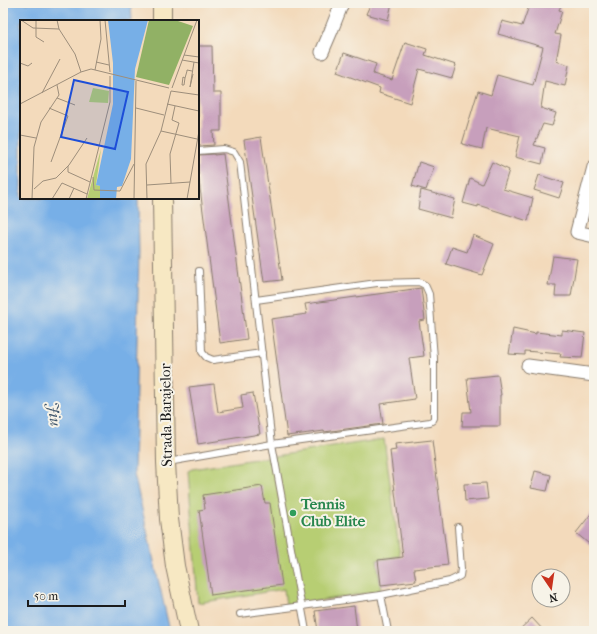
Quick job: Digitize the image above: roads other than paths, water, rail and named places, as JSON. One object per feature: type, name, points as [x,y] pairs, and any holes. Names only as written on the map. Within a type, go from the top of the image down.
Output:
[{"type":"main road","points":[[162,3],[162,20]]},
{"type":"main road","name":"Strada Barajelor","points":[[162,199],[166,462],[169,520],[171,545],[178,586],[189,631]]},
{"type":"street","points":[[322,52],[332,31],[342,3]]},
{"type":"street","points":[[594,167],[578,232],[594,236]]},
{"type":"street","points":[[528,366],[594,375]]},
{"type":"lane","points":[[199,151],[224,149],[234,152],[240,162],[272,444],[306,631]]},
{"type":"lane","points":[[199,271],[202,352],[206,357],[213,360],[262,353]]},
{"type":"lane","points":[[166,462],[272,444],[430,422],[433,420],[434,358],[429,294],[425,285],[419,282],[377,283],[256,300]]},
{"type":"lane","points":[[240,614],[381,595],[450,581],[460,576],[461,569],[458,527]]},
{"type":"lane","points":[[381,595],[388,631]]},
{"type":"water","name":"Jiu","points":[[3,3],[131,3],[132,20],[20,20],[20,199],[138,199],[139,253],[134,474],[170,631],[3,631]]},
{"type":"place","name":"Tennis Club Elite","points":[[293,513]]}]
